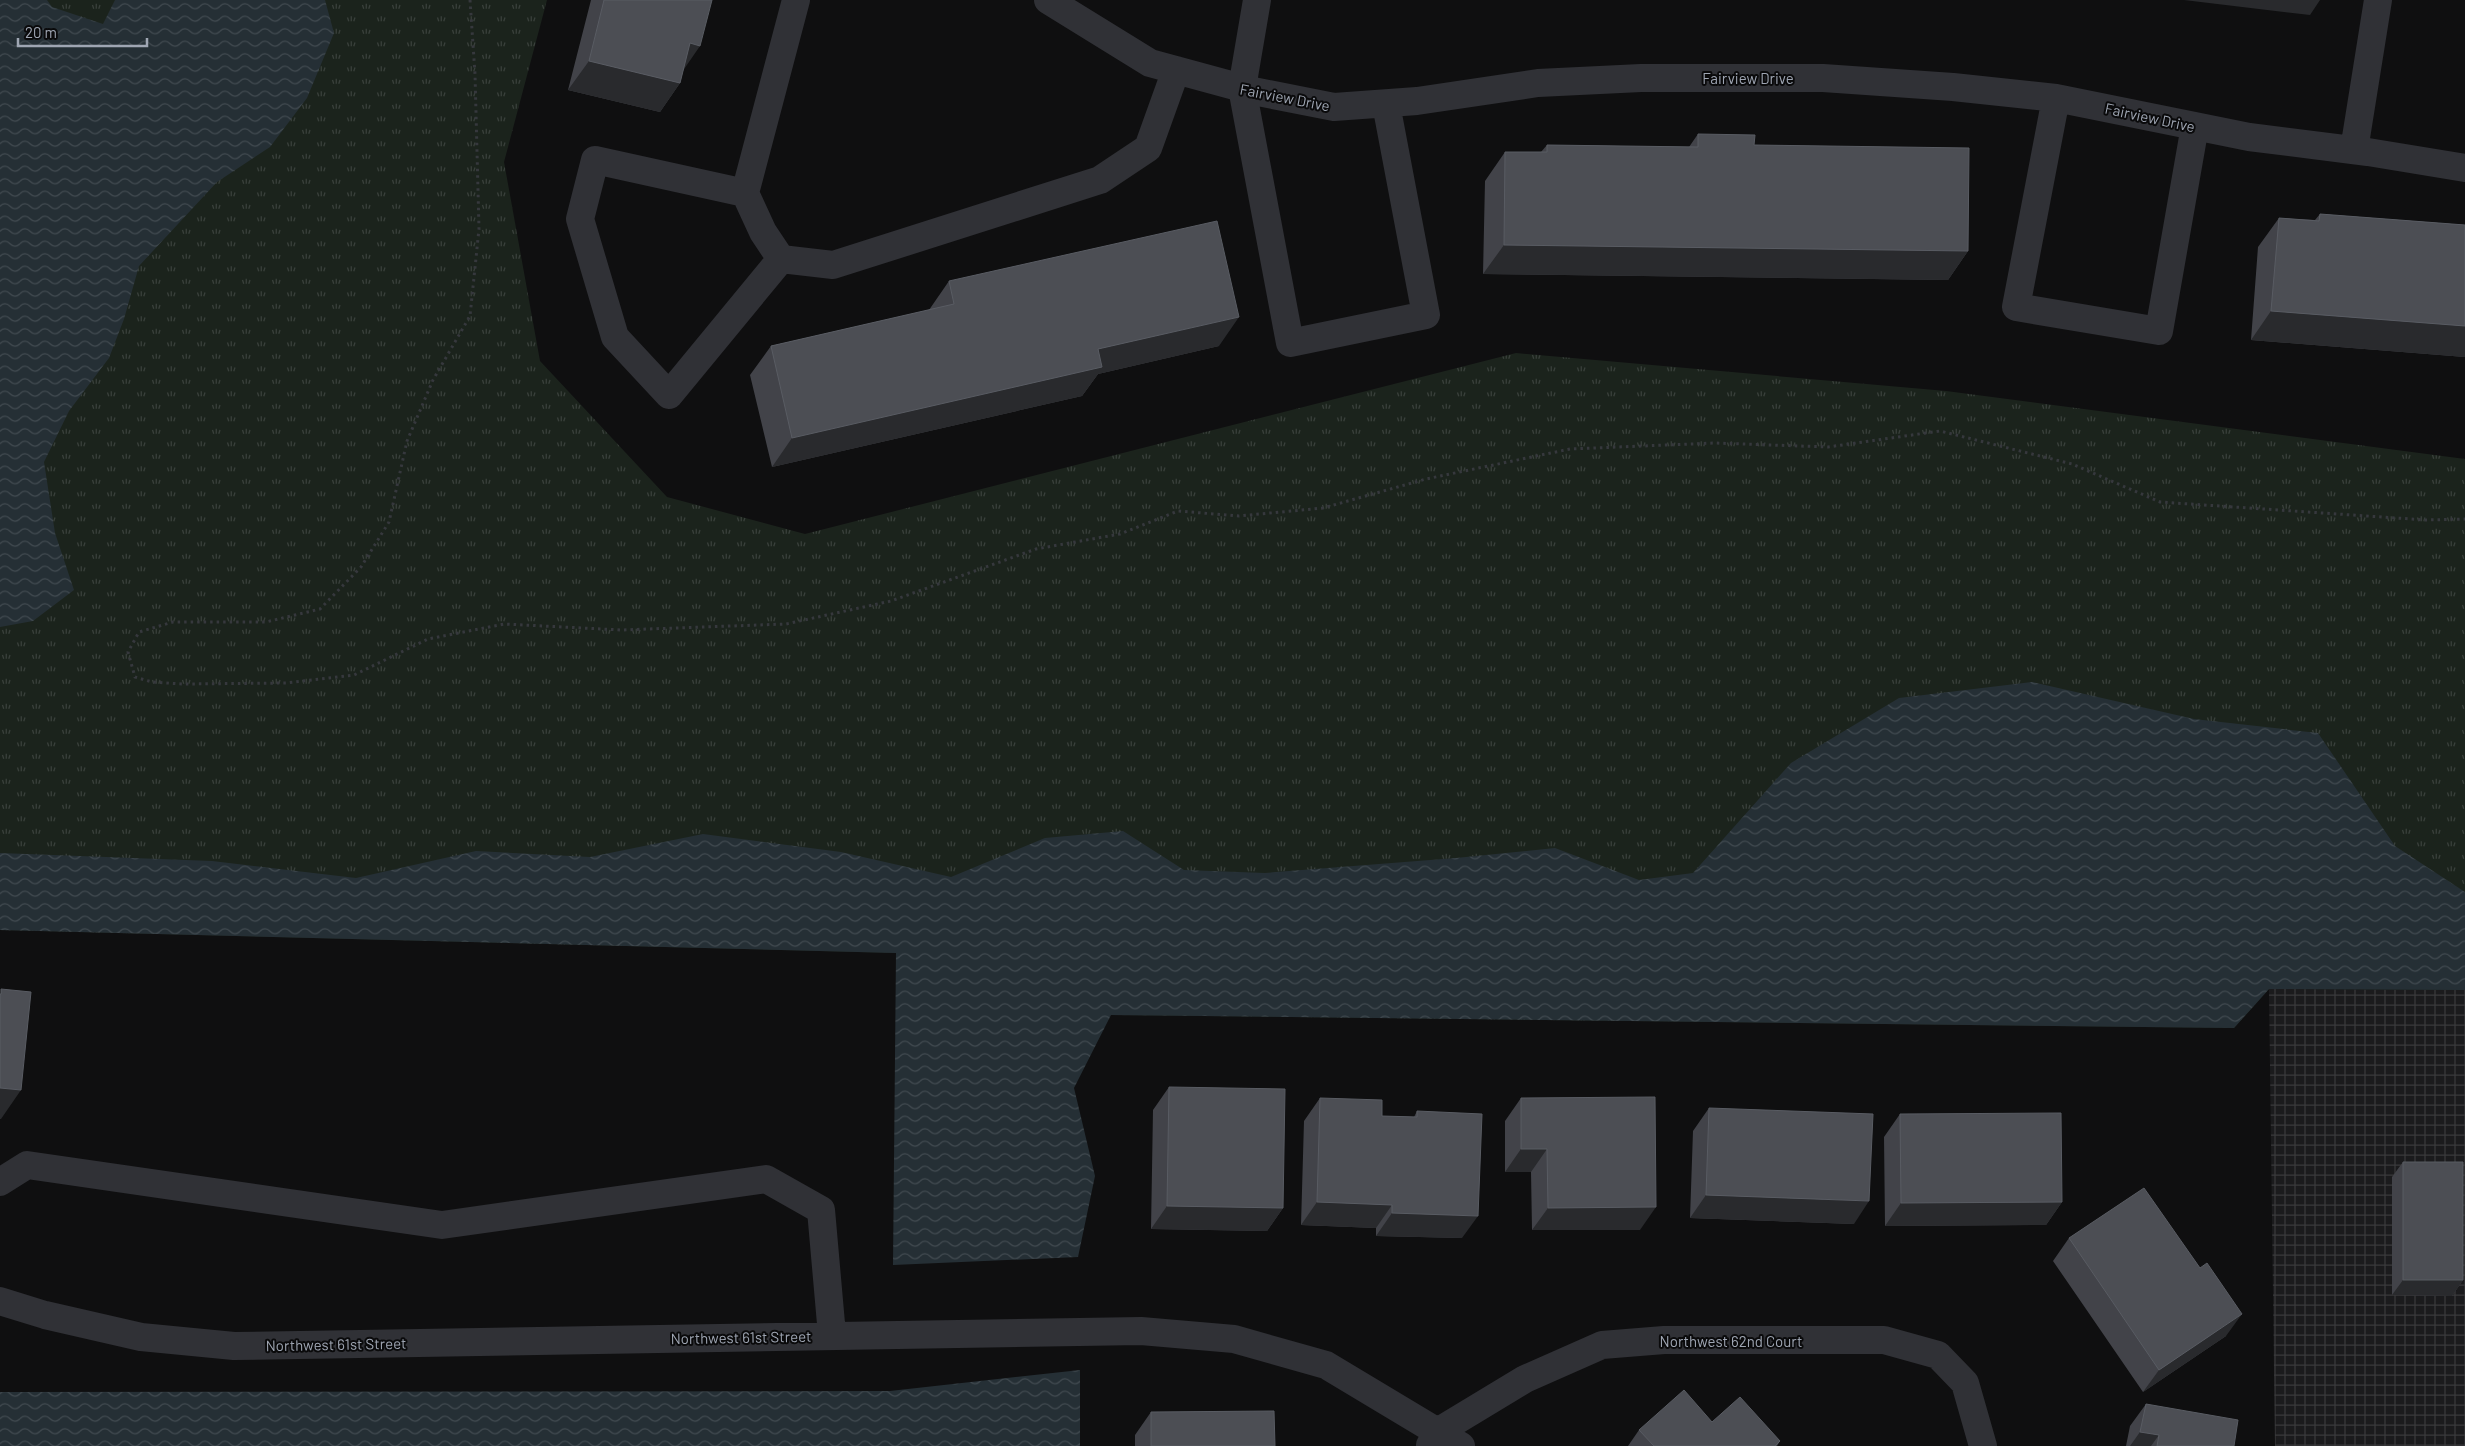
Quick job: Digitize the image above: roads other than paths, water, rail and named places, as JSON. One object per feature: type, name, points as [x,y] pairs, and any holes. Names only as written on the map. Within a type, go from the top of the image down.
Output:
[{"type":"street","points":[[796,0],[745,193],[763,232],[781,259],[833,265],[1100,180],[1148,148],[1176,70]]},
{"type":"street","name":"Fairview Drive","points":[[1048,0],[1150,63],[1242,88],[1334,107],[1417,102],[1538,83],[1641,78],[1823,78],[1954,87],[2056,98],[2249,137],[2354,150],[2465,168]]},
{"type":"street","points":[[1257,0],[1242,88],[1290,343],[1426,315],[1386,104]]},
{"type":"street","points":[[2354,150],[2378,0]]},
{"type":"street","points":[[2056,98],[2016,307],[2159,331],[2195,126]]},
{"type":"street","points":[[745,193],[595,160],[580,219],[615,338],[669,395],[781,259]]},
{"type":"street","points":[[0,1182],[27,1165],[442,1225],[766,1180],[821,1210],[832,1335]]},
{"type":"street","name":"Northwest 61st Street","points":[[0,1301],[45,1315],[141,1337],[234,1346],[1141,1331],[1234,1339],[1326,1365],[1443,1441]]},
{"type":"street","name":"Northwest 62nd Court","points":[[1443,1441],[1525,1379],[1602,1345],[1664,1340],[1884,1340],[1938,1355],[1965,1383],[1982,1446]]},
{"type":"water","points":[[0,0],[47,0],[52,7],[103,24],[115,0],[325,0],[334,33],[307,98],[270,147],[217,182],[139,266],[124,319],[109,358],[69,411],[44,462],[55,533],[74,590],[33,621],[0,627]]},
{"type":"water","points":[[2032,682],[2194,719],[2318,733],[2395,846],[2465,892],[2465,990],[2269,989],[2234,1028],[1111,1015],[1074,1088],[1095,1176],[1078,1257],[893,1265],[896,953],[0,930],[0,853],[212,861],[356,878],[476,851],[590,857],[703,834],[841,852],[951,877],[1045,838],[1123,831],[1184,870],[1265,873],[1555,848],[1639,880],[1693,873],[1791,763],[1899,698]]},
{"type":"water","points":[[1080,1370],[1080,1446],[0,1446],[0,1392],[890,1391]]}]
